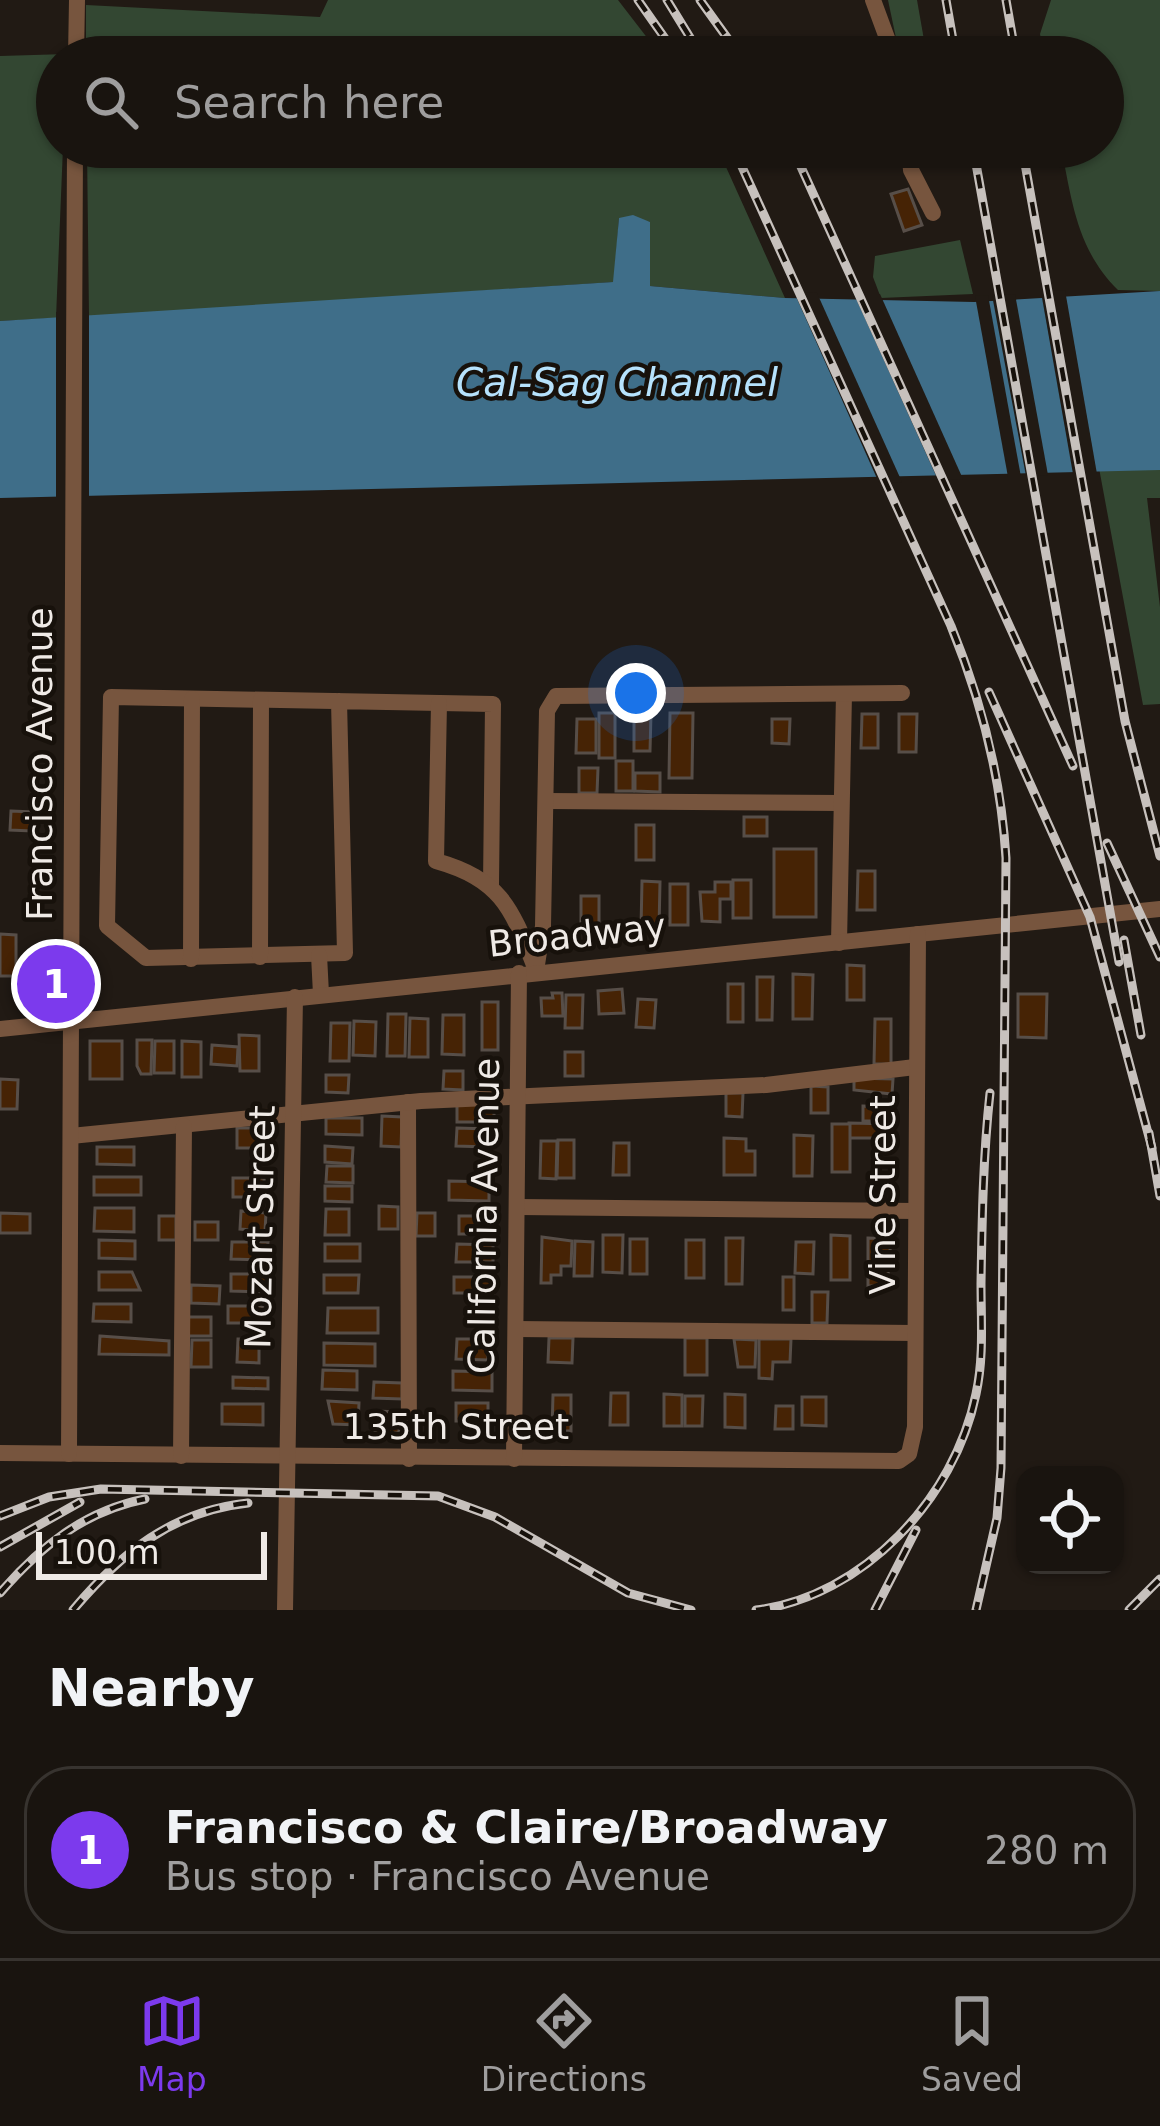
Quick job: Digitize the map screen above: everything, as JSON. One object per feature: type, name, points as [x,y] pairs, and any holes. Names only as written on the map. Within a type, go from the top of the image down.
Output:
[{"type":"street","points":[[76,36],[77,0]]},
{"type":"street","points":[[873,0],[886,36]]},
{"type":"street","name":"Francisco Avenue","points":[[69,1454],[75,168]]},
{"type":"street","points":[[911,168],[933,213]]},
{"type":"street","points":[[839,943],[844,694],[902,693]]},
{"type":"street","name":"California Avenue","points":[[514,1460],[519,1093],[527,972],[548,801],[548,711],[556,696],[844,694]]},
{"type":"street","points":[[339,701],[345,953],[146,958],[107,926],[111,698],[339,701],[494,704],[491,885]]},
{"type":"street","points":[[191,959],[192,699]]},
{"type":"street","points":[[260,957],[261,700]]},
{"type":"street","points":[[439,703],[436,861],[491,885],[512,909],[527,972]]},
{"type":"street","points":[[548,801],[842,803]]},
{"type":"street","name":"Broadway","points":[[0,1029],[1160,908]]},
{"type":"street","name":"Vine Street","points":[[909,1454],[915,1427],[918,934]]},
{"type":"street","points":[[320,955],[321,994]]},
{"type":"street","name":"Mozart Street","points":[[285,1610],[296,998]]},
{"type":"street","points":[[71,1136],[408,1102],[519,1093],[766,1085],[915,1067]]},
{"type":"street","points":[[408,1102],[409,1459]]},
{"type":"street","points":[[181,1456],[184,1126]]},
{"type":"street","points":[[519,1208],[916,1211]]},
{"type":"street","points":[[517,1329],[915,1333]]},
{"type":"street","name":"135th Street","points":[[0,1453],[886,1462],[909,1454]]},
{"type":"green space","points":[[328,0],[618,0],[646,36],[86,36],[86,5],[320,17]]},
{"type":"green space","points":[[888,0],[917,0],[923,36],[896,36]]},
{"type":"green space","points":[[1051,0],[1160,0],[1160,291],[1118,290],[1104,275],[1085,241],[1065,168],[1124,168],[1124,36],[1040,34]]},
{"type":"green space","points":[[36,55],[36,168],[62,168],[56,318],[0,321],[0,56]]},
{"type":"green space","points":[[87,168],[726,168],[785,298],[650,286],[650,222],[619,218],[614,282],[89,317]]},
{"type":"green space","points":[[960,240],[973,294],[881,298],[873,277],[875,256]]},
{"type":"green space","points":[[1099,468],[1160,470],[1160,498],[1147,498],[1160,607],[1160,704],[1143,705]]},
{"type":"water","name":"Cal-Sag Channel","points":[[633,215],[650,222],[650,286],[785,298],[974,302],[1160,291],[1160,470],[0,498],[0,321],[613,282],[619,218]]},
{"type":"pier","points":[[1065,290],[1097,474],[1073,474],[1041,292]]},
{"type":"pier","points":[[794,292],[817,293],[902,482],[879,483]]},
{"type":"pier","points":[[854,294],[880,294],[963,479],[938,480]]},
{"type":"pier","points":[[1015,294],[1048,475],[1026,476],[992,295]]},
{"type":"pier","points":[[988,295],[1021,477],[1008,477],[975,296]]},
{"type":"pier","points":[[56,312],[89,312],[89,500],[56,500]]},
{"type":"building","points":[[908,189],[922,225],[904,231],[891,194]]},
{"type":"building","points":[[599,713],[615,713],[615,758],[599,758]]},
{"type":"building","points":[[670,713],[693,713],[692,778],[669,778]]},
{"type":"building","points":[[634,714],[651,714],[650,751],[634,751]]},
{"type":"building","points":[[862,714],[878,714],[878,748],[861,748]]},
{"type":"building","points":[[899,714],[917,714],[916,752],[899,752]]},
{"type":"building","points":[[577,719],[596,719],[596,753],[576,753]]},
{"type":"building","points":[[772,719],[790,719],[789,744],[772,743]]},
{"type":"building","points":[[616,761],[633,761],[633,791],[616,791]]},
{"type":"building","points":[[579,768],[598,768],[597,793],[579,793]]},
{"type":"building","points":[[635,773],[660,773],[660,792],[635,791]]},
{"type":"building","points":[[11,811],[33,812],[32,831],[10,830]]},
{"type":"building","points":[[744,817],[767,817],[767,836],[744,836]]},
{"type":"building","points":[[636,825],[654,825],[654,860],[636,860]]},
{"type":"building","points":[[774,849],[816,849],[816,917],[774,917]]},
{"type":"building","points":[[858,871],[875,871],[875,910],[857,910]]},
{"type":"building","points":[[733,880],[751,880],[751,918],[733,918]]},
{"type":"building","points":[[642,881],[660,882],[659,929],[641,929]]},
{"type":"building","points":[[715,882],[731,882],[731,899],[720,899],[720,922],[702,921],[700,892],[715,892]]},
{"type":"building","points":[[670,884],[688,884],[688,925],[670,925]]},
{"type":"building","points":[[581,896],[599,896],[599,932],[581,932]]},
{"type":"building","points":[[0,934],[16,935],[16,976],[0,976]]},
{"type":"building","points":[[847,965],[864,966],[864,1000],[847,1000]]},
{"type":"building","points":[[793,974],[813,975],[812,1019],[793,1019]]},
{"type":"building","points":[[757,977],[773,977],[772,1020],[757,1020]]},
{"type":"building","points":[[728,984],[743,984],[743,1022],[728,1022]]},
{"type":"building","points":[[622,989],[624,1013],[599,1014],[598,991]]},
{"type":"building","points":[[552,993],[562,993],[563,1016],[542,1016],[541,998],[553,998]]},
{"type":"building","points":[[1018,994],[1047,994],[1046,1038],[1018,1037]]},
{"type":"building","points":[[566,995],[583,995],[582,1028],[565,1028]]},
{"type":"building","points":[[638,999],[656,1000],[654,1028],[636,1027]]},
{"type":"building","points":[[482,1002],[498,1002],[498,1050],[482,1050]]},
{"type":"building","points":[[388,1014],[406,1014],[405,1056],[387,1056]]},
{"type":"building","points":[[443,1015],[464,1015],[464,1055],[442,1054]]},
{"type":"building","points":[[410,1018],[428,1019],[428,1057],[409,1057]]},
{"type":"building","points":[[875,1019],[891,1019],[891,1064],[874,1064]]},
{"type":"building","points":[[354,1021],[376,1022],[375,1056],[353,1055]]},
{"type":"building","points":[[331,1023],[350,1023],[349,1061],[330,1061]]},
{"type":"building","points":[[239,1035],[259,1036],[259,1071],[240,1071]]},
{"type":"building","points":[[137,1040],[152,1040],[151,1074],[141,1074],[137,1066]]},
{"type":"building","points":[[90,1041],[122,1041],[122,1079],[90,1079]]},
{"type":"building","points":[[155,1041],[174,1041],[174,1073],[154,1073]]},
{"type":"building","points":[[182,1041],[201,1042],[201,1077],[182,1077]]},
{"type":"building","points":[[212,1045],[238,1047],[237,1066],[211,1064]]},
{"type":"building","points":[[565,1052],[583,1052],[583,1076],[565,1076]]},
{"type":"building","points":[[444,1071],[463,1071],[463,1090],[443,1089]]},
{"type":"building","points":[[326,1075],[349,1075],[348,1093],[326,1092]]},
{"type":"building","points":[[854,1078],[893,1079],[892,1094],[854,1090]]},
{"type":"building","points":[[0,1079],[18,1080],[17,1109],[0,1109]]},
{"type":"building","points":[[811,1086],[828,1087],[828,1113],[811,1113]]},
{"type":"building","points":[[726,1093],[743,1093],[742,1117],[726,1116]]},
{"type":"building","points":[[457,1104],[494,1104],[494,1122],[457,1122]]},
{"type":"building","points":[[863,1106],[892,1107],[892,1121],[863,1121]]},
{"type":"building","points":[[382,1116],[402,1117],[401,1147],[381,1146]]},
{"type":"building","points":[[326,1118],[362,1118],[362,1135],[326,1134]]},
{"type":"building","points":[[849,1123],[892,1124],[892,1138],[849,1138]]},
{"type":"building","points":[[832,1124],[850,1124],[850,1172],[832,1172]]},
{"type":"building","points":[[237,1128],[267,1128],[267,1141],[257,1141],[257,1148],[237,1148]]},
{"type":"building","points":[[457,1128],[489,1129],[489,1147],[456,1146]]},
{"type":"building","points":[[794,1135],[813,1136],[812,1176],[794,1176]]},
{"type":"building","points":[[724,1138],[746,1139],[746,1151],[755,1151],[755,1175],[724,1175]]},
{"type":"building","points":[[558,1140],[574,1140],[574,1178],[557,1178]]},
{"type":"building","points":[[541,1141],[557,1141],[556,1179],[540,1178]]},
{"type":"building","points":[[614,1143],[629,1143],[629,1175],[613,1175]]},
{"type":"building","points":[[325,1146],[353,1148],[352,1164],[325,1162]]},
{"type":"building","points":[[97,1147],[134,1147],[134,1165],[97,1164]]},
{"type":"building","points":[[327,1166],[353,1166],[353,1183],[326,1182]]},
{"type":"building","points":[[94,1177],[141,1177],[141,1195],[94,1195]]},
{"type":"building","points":[[233,1178],[264,1178],[264,1197],[233,1197]]},
{"type":"building","points":[[449,1181],[489,1182],[489,1201],[449,1200]]},
{"type":"building","points":[[325,1186],[352,1186],[352,1202],[325,1201]]},
{"type":"building","points":[[379,1206],[398,1207],[398,1229],[379,1229]]},
{"type":"building","points":[[95,1208],[134,1208],[134,1232],[94,1231]]},
{"type":"building","points":[[326,1209],[349,1209],[349,1235],[325,1235]]},
{"type":"building","points":[[241,1211],[266,1213],[265,1231],[240,1229]]},
{"type":"building","points":[[0,1213],[30,1214],[30,1233],[0,1233]]},
{"type":"building","points":[[417,1213],[435,1213],[435,1236],[416,1236]]},
{"type":"building","points":[[159,1216],[176,1216],[176,1240],[159,1240]]},
{"type":"building","points":[[459,1216],[489,1216],[489,1234],[459,1234]]},
{"type":"building","points":[[195,1222],[218,1222],[218,1240],[195,1240]]},
{"type":"building","points":[[603,1235],[623,1235],[622,1273],[603,1272]]},
{"type":"building","points":[[831,1235],[850,1236],[850,1280],[831,1280]]},
{"type":"building","points":[[542,1237],[572,1241],[571,1266],[561,1266],[561,1275],[551,1275],[551,1283],[541,1283]]},
{"type":"building","points":[[726,1238],[743,1238],[742,1284],[726,1284]]},
{"type":"building","points":[[868,1238],[891,1239],[887,1286],[868,1286]]},
{"type":"building","points":[[630,1239],[647,1239],[647,1274],[630,1274]]},
{"type":"building","points":[[99,1240],[135,1241],[135,1259],[99,1258]]},
{"type":"building","points":[[686,1240],[704,1240],[704,1278],[686,1278]]},
{"type":"building","points":[[575,1241],[593,1242],[592,1276],[574,1276]]},
{"type":"building","points":[[232,1242],[268,1242],[267,1260],[231,1259]]},
{"type":"building","points":[[796,1242],[814,1242],[813,1274],[795,1273]]},
{"type":"building","points":[[325,1244],[360,1244],[360,1261],[325,1261]]},
{"type":"building","points":[[457,1244],[493,1245],[493,1262],[456,1262]]},
{"type":"building","points":[[99,1272],[132,1272],[140,1290],[99,1290]]},
{"type":"building","points":[[231,1274],[269,1274],[268,1292],[231,1291]]},
{"type":"building","points":[[324,1275],[359,1275],[358,1293],[324,1293]]},
{"type":"building","points":[[454,1277],[494,1277],[493,1293],[454,1293]]},
{"type":"building","points":[[783,1277],[794,1277],[794,1310],[783,1310]]},
{"type":"building","points":[[191,1285],[220,1286],[219,1304],[191,1303]]},
{"type":"building","points":[[812,1292],[828,1292],[827,1323],[812,1323]]},
{"type":"building","points":[[94,1304],[131,1304],[131,1322],[93,1321]]},
{"type":"building","points":[[228,1306],[263,1306],[263,1323],[228,1323]]},
{"type":"building","points":[[328,1308],[378,1308],[378,1333],[327,1333]]},
{"type":"building","points":[[188,1317],[211,1317],[211,1336],[188,1336]]},
{"type":"building","points":[[100,1336],[169,1341],[169,1355],[99,1354]]},
{"type":"building","points":[[549,1338],[573,1338],[572,1363],[548,1362]]},
{"type":"building","points":[[685,1338],[707,1338],[707,1375],[685,1375]]},
{"type":"building","points":[[238,1339],[259,1340],[259,1363],[237,1362]]},
{"type":"building","points":[[457,1339],[488,1339],[488,1360],[456,1359]]},
{"type":"building","points":[[734,1339],[756,1340],[755,1367],[738,1367]]},
{"type":"building","points":[[759,1339],[791,1339],[790,1362],[773,1362],[772,1379],[759,1378]]},
{"type":"building","points":[[192,1340],[211,1340],[211,1367],[191,1367]]},
{"type":"building","points":[[324,1343],[375,1344],[375,1366],[324,1365]]},
{"type":"building","points":[[323,1370],[357,1371],[357,1390],[322,1389]]},
{"type":"building","points":[[453,1371],[492,1372],[492,1391],[453,1390]]},
{"type":"building","points":[[233,1377],[268,1378],[268,1389],[233,1388]]},
{"type":"building","points":[[374,1382],[402,1383],[402,1399],[373,1398]]},
{"type":"building","points":[[611,1393],[628,1393],[628,1425],[610,1425]]},
{"type":"building","points":[[664,1394],[682,1395],[682,1426],[664,1426]]},
{"type":"building","points":[[725,1394],[745,1395],[745,1428],[725,1427]]},
{"type":"building","points":[[553,1395],[571,1395],[571,1431],[552,1431]]},
{"type":"building","points":[[685,1396],[703,1396],[702,1426],[685,1426]]},
{"type":"building","points":[[802,1397],[826,1397],[826,1426],[802,1425]]},
{"type":"building","points":[[328,1401],[359,1403],[358,1425],[333,1424]]},
{"type":"building","points":[[456,1403],[488,1403],[488,1421],[456,1421]]},
{"type":"building","points":[[222,1404],[263,1404],[263,1425],[222,1424]]},
{"type":"building","points":[[776,1406],[793,1406],[793,1429],[775,1429]]},
{"type":"building","points":[[375,1411],[399,1412],[399,1433],[375,1433]]},
{"type":"railway","points":[[638,0],[663,36]]},
{"type":"railway","points":[[667,0],[689,36]]},
{"type":"railway","points":[[700,0],[726,36]]},
{"type":"railway","points":[[946,0],[952,36]]},
{"type":"railway","points":[[1006,0],[1012,36]]},
{"type":"railway","points":[[743,168],[951,626],[981,711],[1000,798],[1006,858],[1001,1468],[997,1518],[976,1610]]},
{"type":"railway","points":[[802,168],[1073,766]]},
{"type":"railway","points":[[977,168],[1119,962]]},
{"type":"railway","points":[[1026,168],[1125,721],[1160,856]]},
{"type":"railway","points":[[989,692],[1090,917],[1152,1148]]},
{"type":"railway","points":[[1107,843],[1160,957]]},
{"type":"railway","points":[[1124,940],[1141,1035]]},
{"type":"railway","points":[[756,1610],[833,1585],[867,1563],[925,1505],[965,1433],[980,1367],[990,1093]]},
{"type":"railway","points":[[1149,1133],[1160,1196]]},
{"type":"railway","points":[[0,1516],[49,1497],[101,1489],[438,1496],[495,1517],[628,1593],[691,1610]]},
{"type":"railway","points":[[0,1593],[65,1533],[102,1512],[145,1499]]},
{"type":"railway","points":[[0,1547],[80,1502]]},
{"type":"railway","points":[[73,1610],[110,1570],[150,1538],[195,1515],[248,1503]]},
{"type":"railway","points":[[875,1610],[916,1530]]},
{"type":"railway","points":[[1129,1610],[1160,1579]]},
{"type":"place","name":"Francisco & Claire/Broadway","points":[[56,984]]}]
